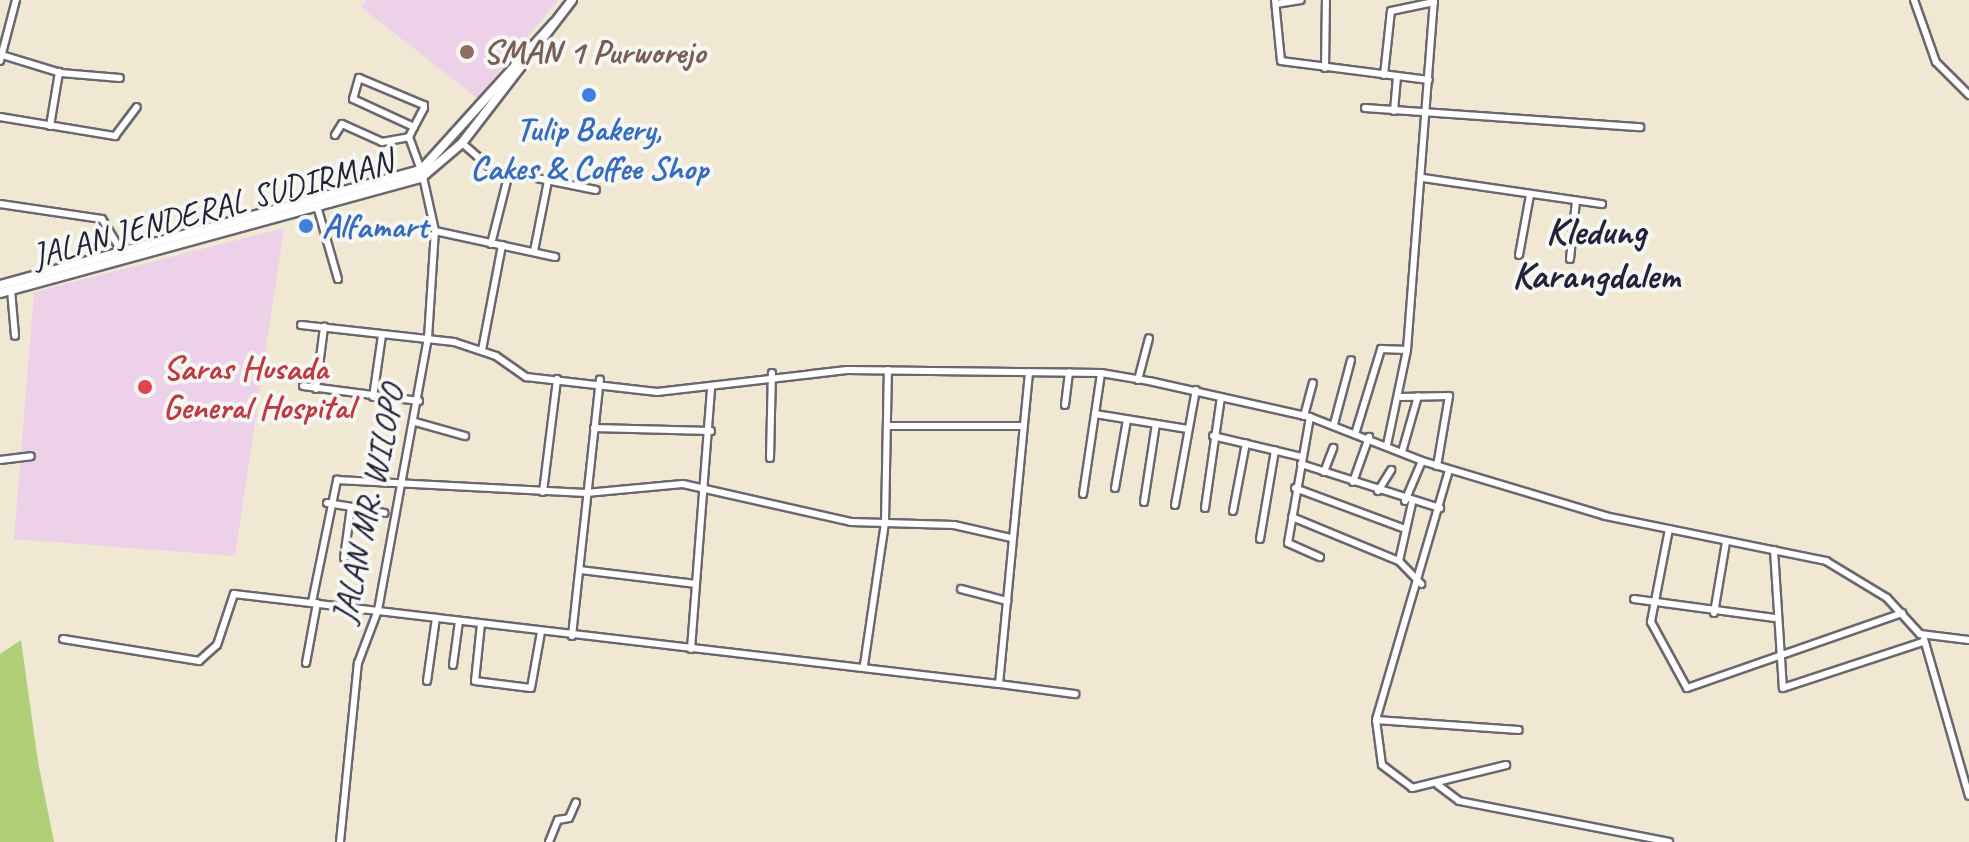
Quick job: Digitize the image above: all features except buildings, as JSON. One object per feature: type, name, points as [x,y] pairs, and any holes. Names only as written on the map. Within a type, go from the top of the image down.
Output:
[{"type":"main road","points":[[435,166],[462,143],[572,0]]},
{"type":"main road","points":[[435,166],[554,23]]},
{"type":"main road","name":"JALAN JENDERAL SUDIRMAN","points":[[280,213],[317,206],[422,173],[435,166]]},
{"type":"main road","name":"JALAN JENDERAL SUDIRMAN","points":[[0,285],[45,276],[422,173]]},
{"type":"main road","name":"JALAN JENDERAL SUDIRMAN","points":[[93,263],[121,251],[180,239]]},
{"type":"main road","name":"JALAN JENDERAL SUDIRMAN","points":[[0,293],[45,276]]},
{"type":"street","points":[[16,0],[1,58],[59,72],[120,78]]},
{"type":"street","points":[[1301,0],[1276,2],[1279,59],[1325,68],[1429,80]]},
{"type":"street","points":[[1325,68],[1326,0]]},
{"type":"street","points":[[1914,0],[1936,62],[1969,95]]},
{"type":"street","points":[[1384,75],[1391,11],[1434,1],[1423,178],[1407,350],[1401,397],[1387,445]]},
{"type":"street","points":[[50,126],[59,72]]},
{"type":"street","points":[[1394,111],[1397,77]]},
{"type":"street","points":[[335,135],[342,124],[382,142],[409,137],[414,127],[424,105],[359,78],[353,99],[414,127]]},
{"type":"street","points":[[0,117],[115,136],[137,107]]},
{"type":"street","points":[[1365,108],[1427,115],[1640,127]]},
{"type":"street","name":"JALAN MR. WILOPO","points":[[340,842],[358,663],[378,610],[406,480],[428,338],[435,231],[422,173],[409,137]]},
{"type":"street","points":[[462,143],[492,169],[596,190]]},
{"type":"street","points":[[491,244],[509,173]]},
{"type":"street","points":[[1423,178],[1602,204]]},
{"type":"street","points":[[534,251],[548,181]]},
{"type":"street","points":[[1519,255],[1530,195]]},
{"type":"street","points":[[1570,259],[1576,201]]},
{"type":"street","points":[[0,204],[102,219],[121,251]]},
{"type":"street","points":[[317,206],[338,279]]},
{"type":"street","points":[[435,231],[555,257]]},
{"type":"street","points":[[1573,237],[1621,240]]},
{"type":"street","points":[[482,350],[502,245]]},
{"type":"street","points":[[11,290],[15,336]]},
{"type":"street","points":[[301,325],[428,338],[482,350],[526,377],[600,380],[657,392],[711,387],[772,373],[888,370],[1101,373],[1196,390],[1307,416],[1356,431],[1449,470],[1669,529],[1841,566],[1902,613],[1924,639],[1969,796]]},
{"type":"street","points":[[316,389],[324,327]]},
{"type":"street","points":[[373,397],[382,335]]},
{"type":"street","points":[[1138,380],[1149,338]]},
{"type":"street","points":[[1356,431],[1381,349],[1407,350]]},
{"type":"street","points":[[1334,424],[1351,360]]},
{"type":"street","points":[[864,665],[885,522],[888,370]]},
{"type":"street","points":[[999,684],[1029,372]]},
{"type":"street","points":[[1065,405],[1069,372]]},
{"type":"street","points":[[770,458],[772,373]]},
{"type":"street","points":[[1083,494],[1101,373]]},
{"type":"street","points":[[543,492],[557,379]]},
{"type":"street","points":[[572,636],[600,380]]},
{"type":"street","points":[[1313,383],[1288,543],[1320,557]]},
{"type":"street","points":[[303,386],[419,401]]},
{"type":"street","points":[[691,649],[700,487],[711,431],[711,387]]},
{"type":"street","points":[[1175,505],[1196,390]]},
{"type":"street","points":[[1402,452],[1418,396]]},
{"type":"street","points":[[1205,508],[1221,397]]},
{"type":"street","points":[[1401,397],[1450,399],[1437,466]]},
{"type":"street","points":[[1095,414],[1188,429]]},
{"type":"street","points":[[1115,488],[1127,420]]},
{"type":"street","points":[[415,422],[465,436]]},
{"type":"street","points":[[1144,502],[1156,424]]},
{"type":"street","points":[[887,426],[1023,426]]},
{"type":"street","points":[[594,428],[711,431]]},
{"type":"street","points":[[1213,436],[1275,450],[1324,472],[1408,502],[1440,508]]},
{"type":"street","points":[[1353,482],[1369,437]]},
{"type":"street","points":[[1233,511],[1246,443]]},
{"type":"street","points":[[1324,472],[1333,448]]},
{"type":"street","points":[[1260,539],[1275,450]]},
{"type":"street","points":[[0,460],[31,456]]},
{"type":"street","points":[[1399,561],[1408,502],[1422,461]]},
{"type":"street","points":[[1378,491],[1391,470]]},
{"type":"street","points":[[1449,470],[1421,584],[1376,720],[1385,769],[1412,788],[1438,785],[1506,765]]},
{"type":"street","points":[[306,663],[327,503],[335,481],[406,480],[586,493],[700,487],[840,520],[954,525],[1011,538]]},
{"type":"street","points":[[1295,488],[1405,529]]},
{"type":"street","points":[[327,503],[384,513]]},
{"type":"street","points":[[344,558],[351,507]]},
{"type":"street","points":[[1292,517],[1399,561],[1421,584]]},
{"type":"street","points":[[1669,529],[1651,625],[1687,688],[1779,659],[1902,613]]},
{"type":"street","points":[[1714,613],[1726,542]]},
{"type":"street","points":[[1774,550],[1779,659],[1782,686],[1789,690],[1924,639],[1969,640]]},
{"type":"street","points":[[580,570],[695,584]]},
{"type":"street","points":[[961,589],[1007,601]]},
{"type":"street","points":[[63,639],[199,661],[217,645],[232,594],[572,636],[864,665],[1075,694]]},
{"type":"street","points":[[1634,599],[1714,613],[1775,618]]},
{"type":"street","points":[[427,681],[436,618]]},
{"type":"street","points":[[453,665],[459,621]]},
{"type":"street","points":[[481,624],[475,681],[531,688],[541,632]]},
{"type":"street","points":[[1376,720],[1519,730]]},
{"type":"street","points":[[1438,785],[1459,801],[1669,842]]},
{"type":"street","points":[[549,842],[558,820],[570,817],[576,802]]},
{"type":"shaded area","name":"SMAN 1 Purworejo","points":[[366,0],[558,0],[477,98],[361,7]]},
{"type":"shaded area","name":"Saras Husada General Hospital","points":[[284,228],[235,556],[14,539],[34,292]]},
{"type":"green space","points":[[21,640],[38,762],[54,842],[0,842],[0,654]]},
{"type":"place","name":"SMAN 1 Purworejo","points":[[467,52]]},
{"type":"place","name":"Tulip Bakery, Cakes & Coffee Shop","points":[[589,95]]},
{"type":"place","name":"Alfamart","points":[[306,226]]},
{"type":"place","name":"Saras Husada General Hospital","points":[[145,387]]},
{"type":"district","name":"Kledung Karangdalem","points":[[1596,254]]}]
